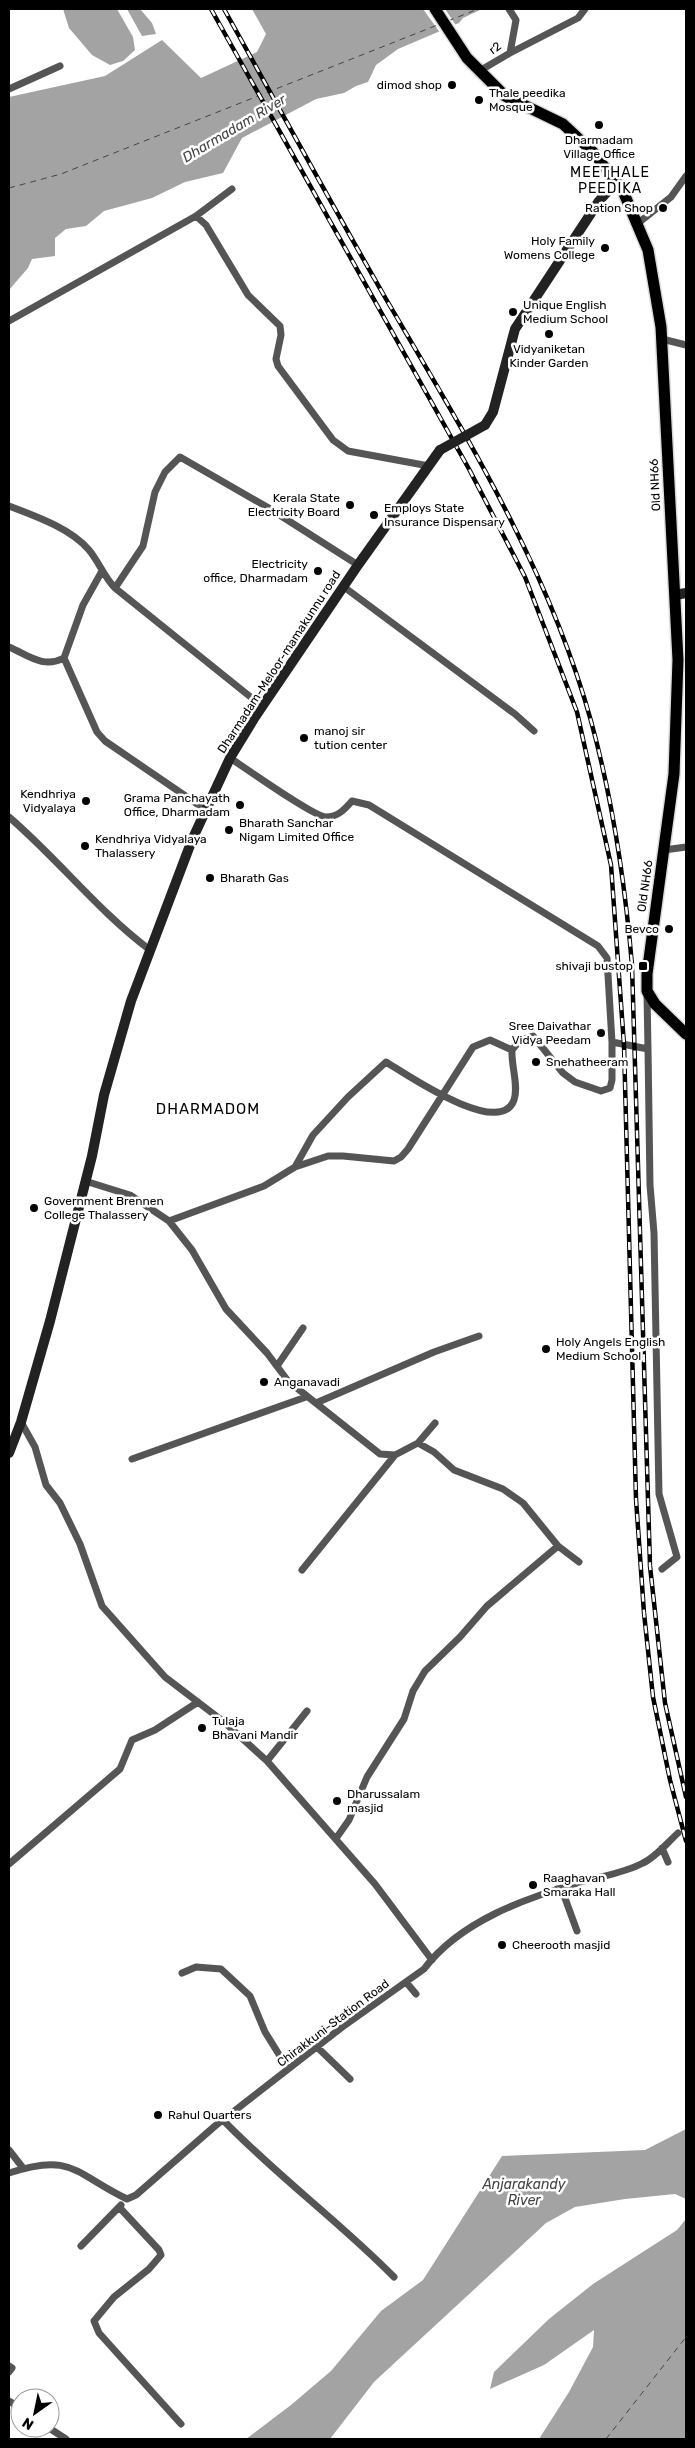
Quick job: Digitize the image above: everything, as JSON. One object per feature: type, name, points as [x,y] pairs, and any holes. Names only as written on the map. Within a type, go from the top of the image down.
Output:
[{"type":"main road","name":"Old NH66","points":[[435,9],[467,58],[505,96],[563,124],[594,152],[617,181],[648,250],[662,339],[681,594],[674,774],[647,991]]},
{"type":"main road","name":"Dharmadam-Meloor-mamakunnu road","points":[[9,1453],[21,1422],[84,1181],[104,1095],[131,1001],[206,810],[230,758],[358,565],[440,450],[485,425],[493,412],[515,329],[598,201],[617,181]]},
{"type":"main road","points":[[647,991],[655,1004],[686,1034]]},
{"type":"street","name":"r2","points":[[481,70],[510,53],[516,20],[509,9]]},
{"type":"street","points":[[510,53],[578,18],[585,9]]},
{"type":"street","points":[[9,89],[60,66]]},
{"type":"street","points":[[637,224],[671,197],[686,176]]},
{"type":"street","points":[[9,321],[196,216],[232,189]]},
{"type":"street","points":[[196,216],[206,225],[248,295],[280,326],[281,335],[276,359],[278,366],[333,440],[348,451],[428,466]]},
{"type":"street","points":[[662,339],[686,345]]},
{"type":"street","points":[[115,588],[143,546],[155,492],[165,472],[180,457],[267,506],[358,565]]},
{"type":"street","points":[[9,506],[69,534],[88,549],[115,588],[263,707]]},
{"type":"street","points":[[9,647],[44,663],[56,662],[64,658],[83,605],[102,571]]},
{"type":"street","points":[[344,587],[515,714],[534,731]]},
{"type":"street","points":[[64,658],[97,732],[105,742],[206,810]]},
{"type":"street","points":[[230,758],[267,784],[320,816],[327,817],[340,813],[352,801],[369,805],[598,946],[607,958],[612,1042],[612,1080],[610,1088],[605,1091],[575,1082],[563,1073],[533,1036],[520,1040],[512,1050],[514,1099],[509,1108],[502,1112],[474,1110],[442,1097],[386,1062],[348,1097],[312,1135],[294,1167]]},
{"type":"street","points":[[9,816],[34,838],[52,859],[128,934],[150,950]]},
{"type":"street","points":[[664,850],[686,847]]},
{"type":"street","points":[[647,991],[650,1186],[655,1243],[659,1494],[677,1557],[662,1569]]},
{"type":"street","points":[[169,1221],[264,1186],[294,1167],[336,1156],[394,1161],[401,1157],[408,1149],[473,1047],[490,1040],[512,1050]]},
{"type":"street","points":[[612,1042],[648,1049]]},
{"type":"street","points":[[84,1181],[130,1195],[169,1221],[192,1250],[226,1309],[306,1397],[373,1450],[388,1456],[395,1455],[418,1443],[435,1423]]},
{"type":"street","points":[[277,1366],[303,1328]]},
{"type":"street","points":[[316,1403],[434,1352],[479,1336]]},
{"type":"street","points":[[132,1458],[306,1397]]},
{"type":"street","points":[[21,1422],[35,1447],[46,1485],[60,1504],[80,1544],[102,1606],[165,1677],[224,1722],[267,1761],[336,1837],[375,1884],[432,1960]]},
{"type":"street","points":[[418,1443],[434,1452],[454,1470],[503,1489],[523,1503],[558,1546],[579,1562]]},
{"type":"street","points":[[302,1570],[395,1455]]},
{"type":"street","points":[[336,1837],[349,1820],[367,1777],[404,1719],[414,1691],[425,1671],[460,1638],[487,1606],[558,1546]]},
{"type":"street","points":[[9,1864],[120,1769],[132,1740],[156,1730],[198,1702]]},
{"type":"street","points":[[267,1761],[307,1712]]},
{"type":"street","name":"Chirakkuni-Station Road","points":[[81,2246],[127,2199],[136,2195],[223,2120],[274,2085],[288,2069],[424,1969],[458,1936],[497,1913],[557,1889],[633,1868],[646,1862],[678,1834]]},
{"type":"street","points":[[662,1848],[668,1862]]},
{"type":"street","points":[[557,1889],[562,1890],[577,1930]]},
{"type":"street","points":[[182,1973],[196,1967],[221,1969],[250,1996],[265,2032],[288,2069]]},
{"type":"street","points":[[406,1982],[416,1994]]},
{"type":"street","points":[[317,2047],[350,2079]]},
{"type":"street","points":[[223,2120],[332,2222],[357,2240],[394,2277]]},
{"type":"street","points":[[9,2150],[23,2168]]},
{"type":"street","points":[[9,2173],[23,2168],[58,2164],[85,2174],[127,2199]]},
{"type":"street","points":[[119,2207],[160,2250],[161,2255],[149,2269],[114,2297],[94,2321],[99,2333],[181,2424]]},
{"type":"street","points":[[9,2366],[12,2368],[9,2372]]},
{"type":"water","points":[[63,9],[117,9],[133,37],[135,50],[123,61],[110,65],[92,55],[69,28]]},
{"type":"water","points":[[127,9],[140,9],[152,23],[156,34],[142,36]]},
{"type":"water","name":"Dharmadam River","points":[[252,9],[482,9],[463,18],[459,23],[398,49],[376,65],[368,82],[344,93],[316,99],[242,138],[223,173],[185,182],[152,198],[104,211],[86,226],[66,229],[55,238],[55,256],[32,259],[28,268],[9,290],[9,97],[105,76],[162,40],[201,78],[257,52],[266,34]]},
{"type":"water","name":"Anjarakandy River","points":[[686,2129],[686,2199],[675,2194],[575,2207],[546,2223],[374,2382],[330,2439],[246,2439],[291,2405],[331,2371],[381,2311],[423,2280],[502,2156],[645,2150]]},
{"type":"water","points":[[686,2219],[686,2439],[539,2439],[569,2392],[593,2347],[594,2330],[544,2365],[490,2389],[494,2372],[549,2319],[593,2284],[677,2230]]},
{"type":"pier","points":[[423,9],[445,9],[457,27],[441,34]]},
{"type":"ferry route","points":[[448,21],[478,9]]},
{"type":"ferry route","points":[[9,188],[61,174],[440,24]]},
{"type":"ferry route","points":[[606,2439],[686,2337]]},
{"type":"railway","points":[[211,9],[469,469],[525,577],[577,712],[611,865],[624,1045],[636,1499],[644,1613],[653,1697],[670,1780],[686,1841]]},
{"type":"railway","points":[[224,9],[345,227],[475,452],[529,556],[573,665],[599,751],[617,842],[632,965],[650,1566],[665,1703],[686,1797]]},
{"type":"place","name":"dimod shop","points":[[452,85]]},
{"type":"place","name":"Thale peedika Mosque","points":[[479,100]]},
{"type":"place","name":"Dharmadam Village Office","points":[[599,125]]},
{"type":"place","name":"Ration Shop","points":[[663,208]]},
{"type":"place","name":"Holy Family Womens College","points":[[605,248]]},
{"type":"place","name":"Unique English Medium School","points":[[513,312]]},
{"type":"place","name":"Vidyaniketan Kinder Garden","points":[[549,334]]},
{"type":"place","name":"Kerala State Electricity Board","points":[[350,505]]},
{"type":"place","name":"Employs State Insurance Dispensary","points":[[374,515]]},
{"type":"place","name":"Electricity office, Dharmadam","points":[[318,571]]},
{"type":"place","name":"manoj sir tution center","points":[[304,738]]},
{"type":"place","name":"Kendhriya Vidyalaya","points":[[86,801]]},
{"type":"place","name":"Grama Panchayath Office, Dharmadam","points":[[240,805]]},
{"type":"place","name":"Bharath Sanchar Nigam Limited Office","points":[[229,830]]},
{"type":"place","name":"Kendhriya Vidyalaya Thalassery","points":[[85,846]]},
{"type":"place","name":"Bharath Gas","points":[[210,878]]},
{"type":"place","name":"Bevco","points":[[669,929]]},
{"type":"place","name":"shivaji bustop","points":[[643,966]]},
{"type":"place","name":"Sree Daivathar Vidya Peedam","points":[[601,1033]]},
{"type":"place","name":"Snehatheeram","points":[[536,1062]]},
{"type":"place","name":"Government Brennen College Thalassery","points":[[34,1208]]},
{"type":"place","name":"Holy Angels English Medium School","points":[[546,1349]]},
{"type":"place","name":"Anganavadi","points":[[264,1382]]},
{"type":"place","name":"Tulaja Bhavani Mandir","points":[[202,1728]]},
{"type":"place","name":"Dharussalam masjid","points":[[337,1801]]},
{"type":"place","name":"Raaghavan Smaraka Hall","points":[[533,1885]]},
{"type":"place","name":"Cheerooth masjid","points":[[502,1945]]},
{"type":"place","name":"Rahul Quarters","points":[[158,2115]]},
{"type":"district","name":"MEETHALE PEEDIKA","points":[[610,180]]},
{"type":"district","name":"DHARMADOM","points":[[208,1109]]}]
